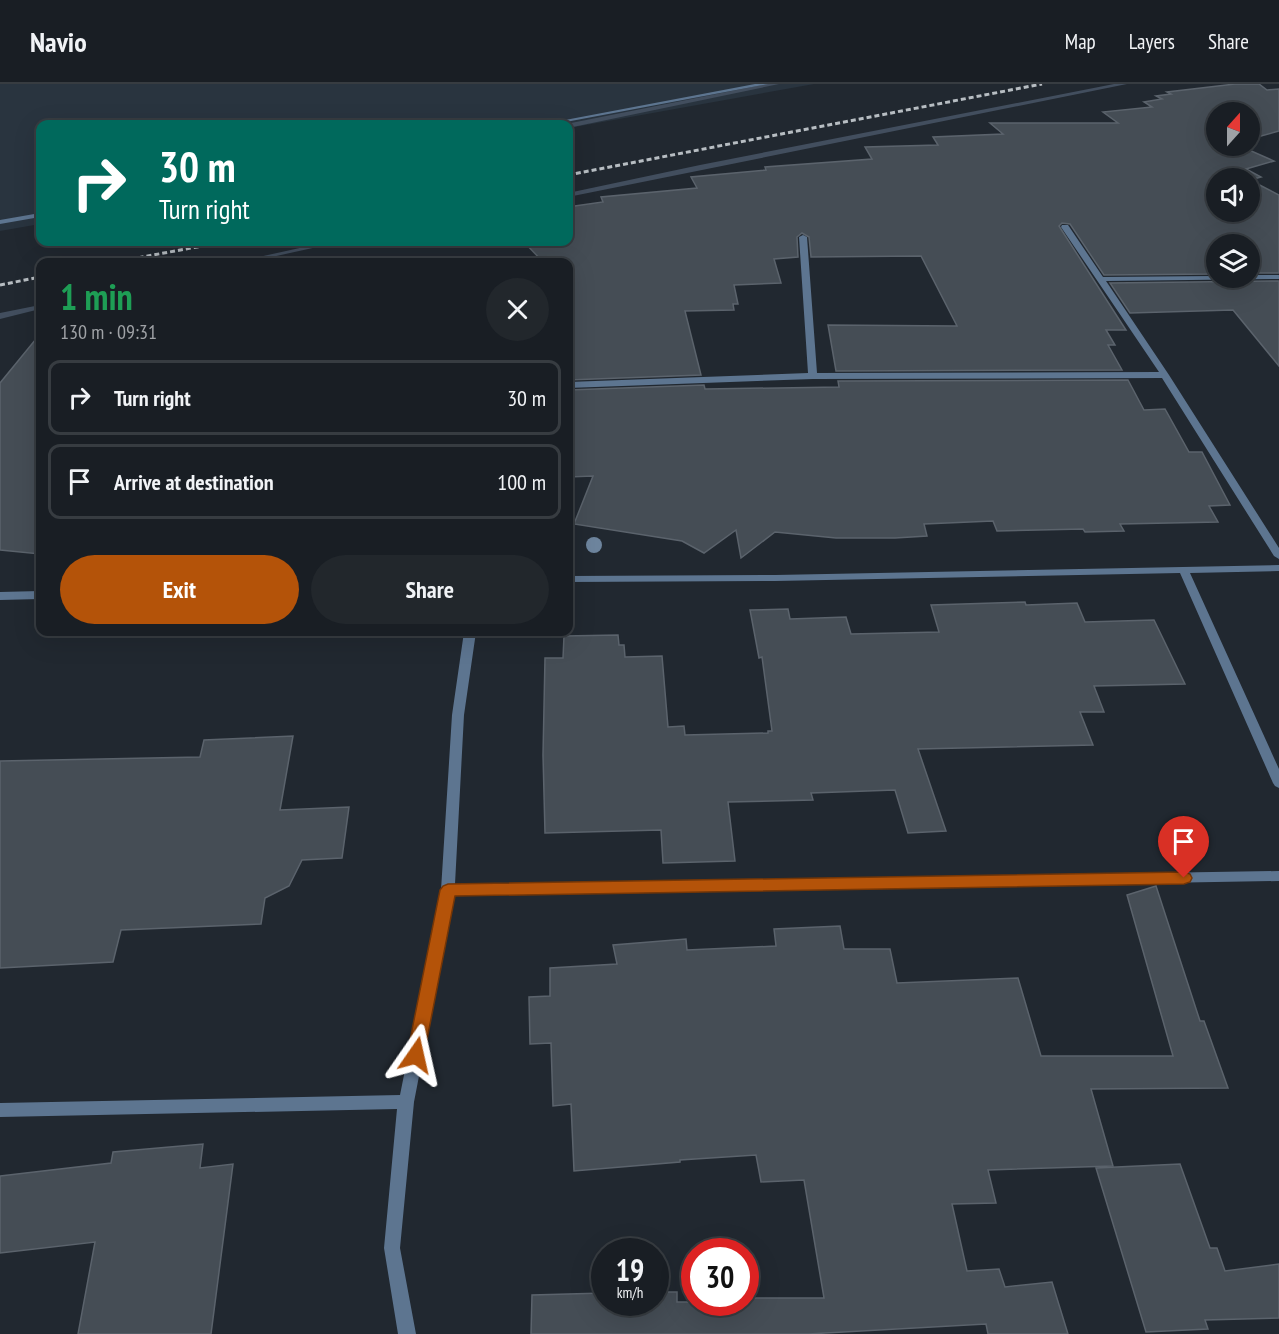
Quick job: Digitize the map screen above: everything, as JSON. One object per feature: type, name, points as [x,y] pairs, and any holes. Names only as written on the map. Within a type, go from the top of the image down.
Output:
[{"type":"street","points":[[663,103],[713,84]]},
{"type":"street","points":[[569,120],[765,84]]},
{"type":"street","points":[[0,222],[36,216]]},
{"type":"street","points":[[1065,226],[1165,375],[1279,556]]},
{"type":"street","points":[[803,237],[813,376]]},
{"type":"street","points":[[1260,278],[1279,277]]},
{"type":"street","points":[[1101,279],[1206,278]]},
{"type":"street","points":[[573,385],[813,376],[1165,375]]},
{"type":"street","points":[[573,579],[786,578],[1279,568]]},
{"type":"street","points":[[1184,571],[1279,783]]},
{"type":"street","points":[[0,596],[36,595]]},
{"type":"street","points":[[407,1334],[393,1248],[406,1102],[448,890],[458,715],[469,636]]},
{"type":"street","points":[[448,890],[1279,876]]},
{"type":"street","points":[[0,1110],[406,1102]]},
{"type":"shaded area","points":[[0,84],[814,84],[573,127],[573,120],[36,120],[36,225],[0,231]]},
{"type":"building","points":[[1235,84],[1259,84],[1267,90],[1279,89],[1279,131],[1260,136],[1260,102],[1206,102],[1206,156],[1260,155],[1274,161],[1250,168],[1206,168],[1206,222],[1260,222],[1260,185],[1279,195],[1279,273],[1260,273],[1260,234],[1206,234],[1206,274],[1104,275],[1070,224],[1062,223],[1059,226],[1126,330],[1106,330],[1115,345],[1108,345],[1122,370],[836,371],[828,325],[957,326],[921,256],[811,257],[809,237],[802,233],[797,237],[798,257],[774,259],[781,283],[734,285],[738,304],[733,304],[734,310],[685,311],[701,375],[573,380],[573,258],[539,258],[528,246],[573,246],[573,206],[603,202],[601,197],[697,188],[691,177],[766,170],[765,167],[872,159],[865,147],[938,145],[933,137],[1003,134],[990,123],[1118,123],[1103,112],[1152,107],[1144,102],[1162,99],[1156,96],[1171,94],[1167,92]]},
{"type":"building","points":[[1260,281],[1279,281],[1279,366],[1233,310],[1130,313],[1110,283],[1206,282],[1206,288],[1260,288]]},
{"type":"building","points":[[36,339],[36,554],[0,550],[0,383]]},
{"type":"building","points":[[1128,380],[1144,410],[1165,409],[1189,452],[1202,452],[1230,505],[1209,506],[1218,522],[1120,524],[1124,531],[1085,532],[1083,529],[997,531],[993,521],[924,524],[927,536],[895,538],[836,538],[775,532],[741,558],[736,530],[704,553],[682,541],[574,524],[593,476],[573,477],[573,390],[704,385],[705,389],[839,387],[838,381]]},
{"type":"building","points":[[1077,603],[1085,622],[1154,620],[1185,684],[1094,686],[1104,712],[1080,712],[1093,745],[918,749],[946,831],[908,833],[895,790],[811,793],[813,800],[728,802],[735,861],[663,863],[661,830],[545,833],[543,755],[545,658],[563,658],[564,636],[618,635],[619,645],[624,645],[625,657],[662,656],[668,727],[684,726],[685,735],[768,733],[772,731],[762,657],[759,658],[750,610],[788,609],[790,619],[846,617],[851,634],[939,632],[931,605]]},
{"type":"building","points":[[293,736],[280,810],[349,807],[342,858],[302,860],[289,886],[265,898],[261,924],[121,930],[113,962],[0,968],[0,761],[200,757],[204,740]]},
{"type":"building","points":[[1156,886],[1200,1021],[1204,1021],[1228,1088],[1091,1089],[1113,1166],[988,1170],[996,1203],[952,1204],[967,1271],[999,1269],[1005,1287],[1052,1282],[1068,1334],[988,1334],[986,1324],[808,1334],[531,1334],[532,1295],[591,1293],[591,1316],[669,1316],[669,1292],[677,1292],[677,1302],[681,1302],[681,1316],[759,1316],[759,1298],[824,1298],[804,1180],[761,1182],[756,1155],[574,1171],[571,1104],[553,1106],[551,1043],[530,1044],[529,997],[550,996],[550,968],[617,964],[613,945],[686,939],[687,950],[776,946],[774,929],[840,926],[844,949],[890,949],[897,983],[1018,978],[1041,1056],[1173,1056],[1127,895]]},
{"type":"building","points":[[203,1144],[200,1168],[233,1164],[211,1334],[78,1334],[95,1242],[0,1253],[0,1176],[111,1163],[113,1152]]},
{"type":"building","points":[[1180,1164],[1210,1248],[1217,1248],[1225,1271],[1279,1264],[1279,1318],[1205,1320],[1208,1329],[1146,1332],[1096,1168]]},
{"type":"waterway","points":[[573,125],[776,84]]},
{"type":"waterway","points":[[573,194],[1124,84]]},
{"type":"waterway","points":[[259,258],[317,246]]},
{"type":"waterway","points":[[0,316],[36,308]]},
{"type":"railway","points":[[573,174],[1042,84]]},
{"type":"railway","points":[[137,258],[202,246]]},
{"type":"railway","points":[[0,285],[36,278]]},
{"type":"route","points":[[416,1055],[448,890],[1184,878]]}]
